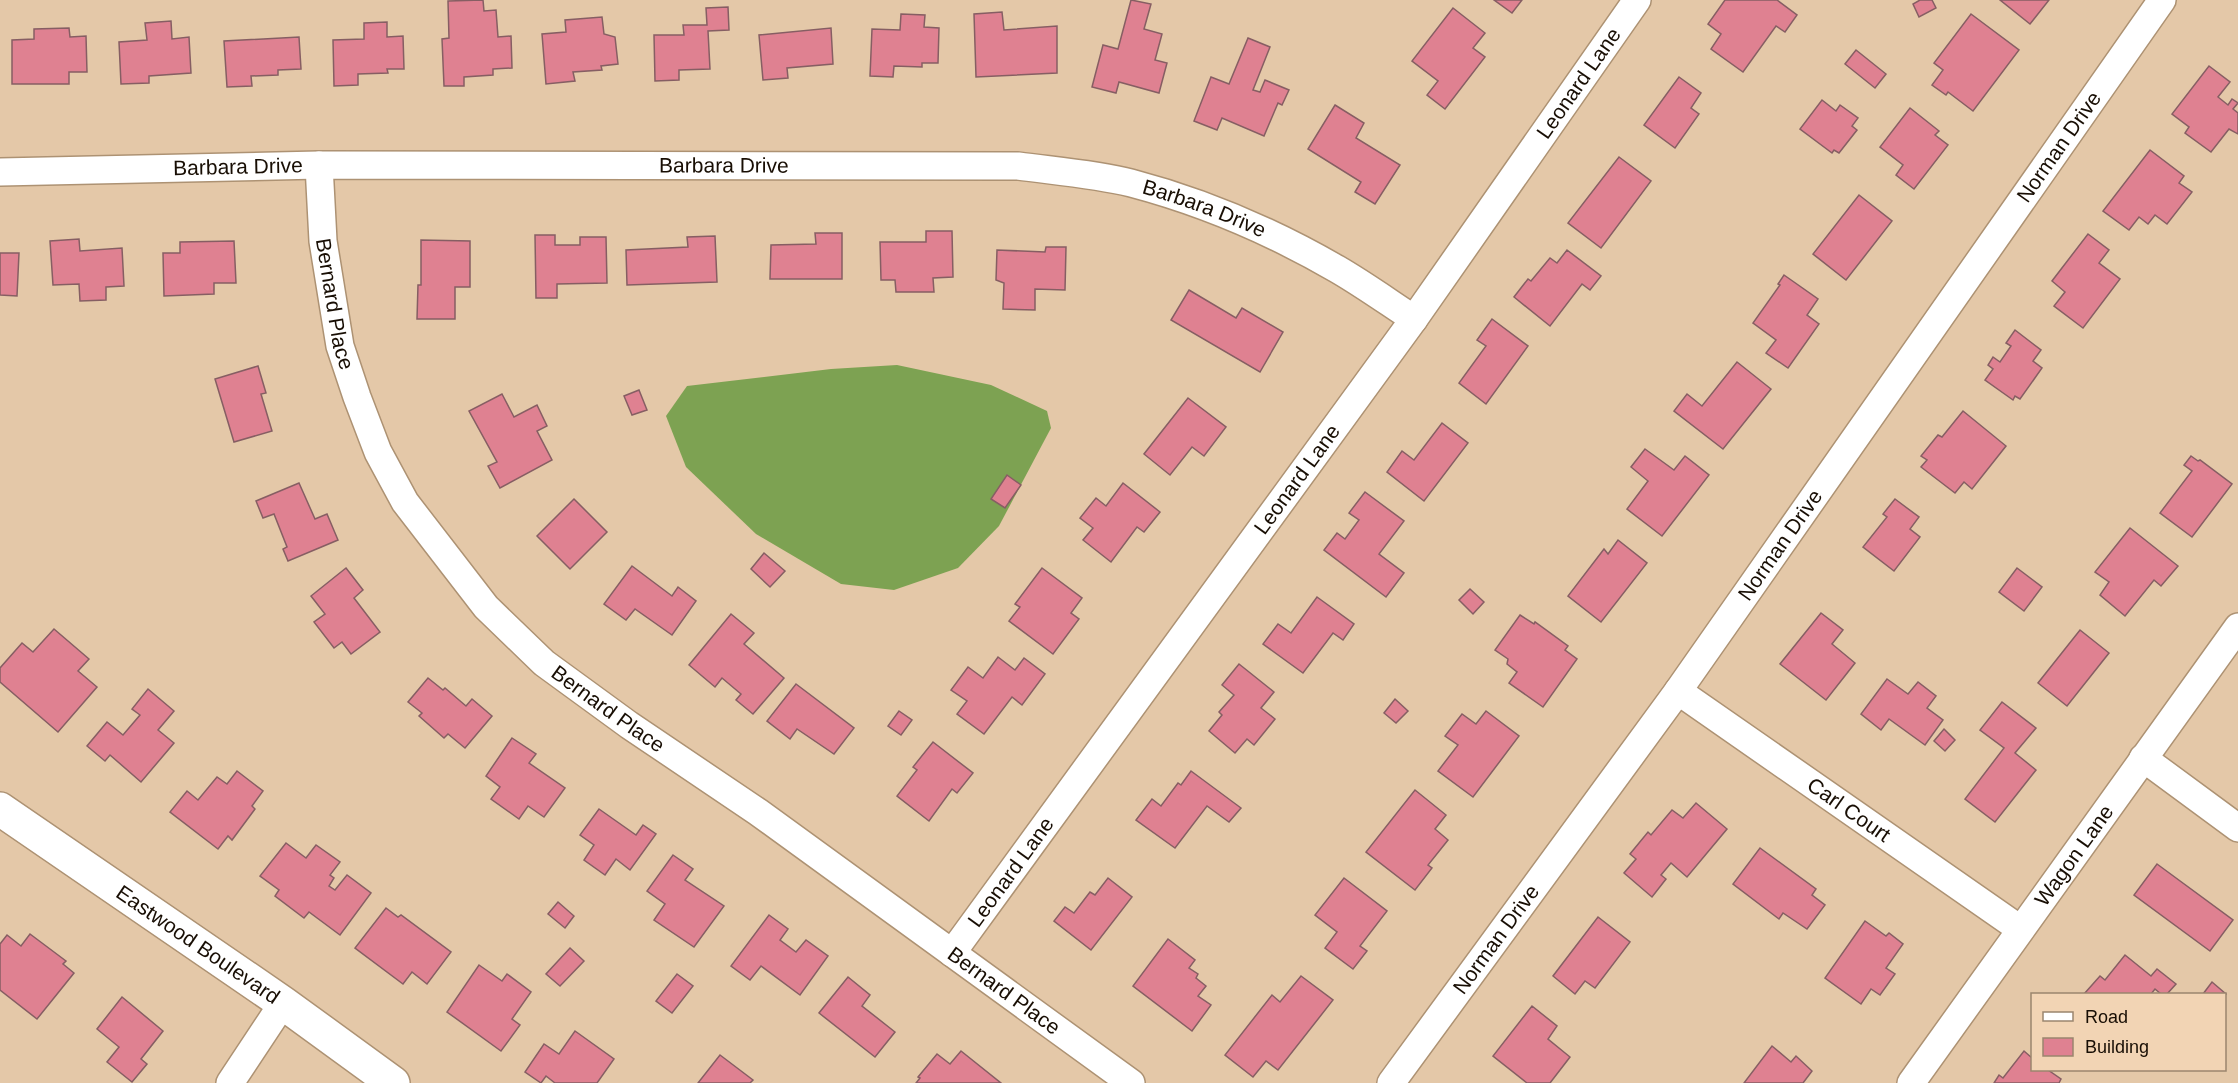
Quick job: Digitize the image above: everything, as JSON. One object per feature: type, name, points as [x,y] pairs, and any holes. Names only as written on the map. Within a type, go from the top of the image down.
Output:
[{"type":"street","name":"Leonard Lane","points":[[951,953],[1414,319],[1637,0]]},
{"type":"street","name":"Norman Drive","points":[[1391,1083],[1678,691],[2162,0]]},
{"type":"street","name":"Barbara Drive","points":[[0,172],[319,165],[1018,166],[1129,183],[1184,199],[1241,220],[1338,270],[1414,319]]},
{"type":"street","name":"Bernard Place","points":[[319,165],[323,241],[340,346],[357,397],[378,452],[405,502],[486,607],[544,663],[629,725],[758,812],[1131,1083]]},
{"type":"street","name":"Wagon Lane","points":[[1911,1083],[2238,627]]},
{"type":"street","name":"Carl Court","points":[[1678,691],[2020,929]]},
{"type":"street","points":[[2143,758],[2238,828]]},
{"type":"street","name":"Eastwood Boulevard","points":[[0,809],[284,1003],[393,1083]]},
{"type":"street","points":[[230,1083],[284,1003]]},
{"type":"green space","points":[[897,365],[991,385],[1047,411],[1051,428],[999,526],[958,568],[894,590],[841,584],[756,534],[686,467],[666,416],[687,386],[831,369]]},
{"type":"building","points":[[483,0],[484,11],[496,10],[498,37],[511,36],[512,68],[493,69],[493,75],[464,77],[464,86],[444,86],[442,39],[449,38],[448,1]]},
{"type":"building","points":[[1131,0],[1151,4],[1144,29],[1162,34],[1155,60],[1167,63],[1159,93],[1119,82],[1116,93],[1092,87],[1103,45],[1118,49]]},
{"type":"building","points":[[1494,0],[1522,0],[1512,13]]},
{"type":"building","points":[[1725,0],[1777,0],[1797,15],[1785,32],[1776,26],[1743,72],[1711,49],[1721,34],[1708,24]]},
{"type":"building","points":[[1920,0],[1932,0],[1936,8],[1919,17],[1913,4]]},
{"type":"building","points":[[2000,0],[2049,0],[2030,24]]},
{"type":"building","points":[[728,7],[729,30],[708,31],[710,69],[679,70],[679,80],[655,81],[654,35],[684,35],[683,25],[707,25],[706,8]]},
{"type":"building","points":[[1453,8],[1485,33],[1473,48],[1485,57],[1445,109],[1427,95],[1438,81],[1412,61]]},
{"type":"building","points":[[1002,12],[1004,30],[1057,26],[1057,73],[976,77],[974,14]]},
{"type":"building","points":[[901,14],[925,15],[924,27],[939,28],[938,63],[922,63],[922,67],[894,66],[893,77],[870,76],[872,29],[900,30]]},
{"type":"building","points":[[1971,14],[2019,50],[1973,111],[1948,92],[1946,95],[1932,85],[1943,70],[1934,63]]},
{"type":"building","points":[[602,17],[604,34],[615,37],[618,64],[601,66],[602,70],[573,72],[575,81],[546,84],[542,34],[566,32],[565,20]]},
{"type":"building","points":[[171,21],[172,39],[189,37],[191,73],[149,76],[149,83],[121,84],[119,42],[147,40],[145,23]]},
{"type":"building","points":[[387,22],[387,37],[403,36],[404,69],[387,69],[388,73],[358,74],[358,85],[334,86],[333,40],[364,39],[364,23]]},
{"type":"building","points":[[69,28],[70,37],[86,36],[87,72],[69,72],[69,84],[12,84],[12,40],[34,39],[34,29]]},
{"type":"building","points":[[831,28],[833,64],[787,68],[788,78],[763,80],[759,35]]},
{"type":"building","points":[[299,37],[301,69],[278,70],[278,75],[251,76],[252,86],[227,87],[224,41]]},
{"type":"building","points":[[1248,38],[1270,47],[1253,90],[1260,92],[1265,80],[1289,90],[1282,105],[1278,103],[1264,136],[1222,118],[1217,130],[1194,121],[1211,77],[1229,84]]},
{"type":"building","points":[[1856,50],[1886,74],[1875,88],[1845,64]]},
{"type":"building","points":[[2209,66],[2230,82],[2218,97],[2228,105],[2232,99],[2238,103],[2233,109],[2238,113],[2238,134],[2229,129],[2211,152],[2185,133],[2189,127],[2172,114]]},
{"type":"building","points":[[1679,77],[1701,93],[1691,108],[1699,114],[1675,148],[1644,125]]},
{"type":"building","points":[[1822,100],[1836,111],[1840,105],[1858,118],[1852,126],[1857,130],[1839,153],[1834,150],[1832,153],[1800,129]]},
{"type":"building","points":[[1335,105],[1364,123],[1356,138],[1400,165],[1375,204],[1355,192],[1361,182],[1308,149]]},
{"type":"building","points":[[1910,108],[1939,131],[1935,135],[1948,145],[1914,189],[1896,175],[1903,165],[1880,147]]},
{"type":"building","points":[[2150,150],[2184,176],[2179,183],[2192,192],[2167,224],[2155,215],[2148,224],[2139,217],[2129,230],[2103,211]]},
{"type":"building","points":[[1619,157],[1651,181],[1601,248],[1568,223]]},
{"type":"building","points":[[1859,195],[1892,221],[1846,280],[1813,254]]},
{"type":"building","points":[[926,231],[952,231],[953,277],[933,278],[934,292],[896,292],[895,280],[881,280],[880,242],[926,242]]},
{"type":"building","points":[[815,233],[842,233],[842,279],[770,279],[771,245],[816,244]]},
{"type":"building","points":[[2088,234],[2109,250],[2099,263],[2120,279],[2083,328],[2054,306],[2065,292],[2052,281]]},
{"type":"building","points":[[535,235],[555,235],[555,245],[580,245],[580,237],[606,237],[607,283],[557,284],[557,298],[536,298]]},
{"type":"building","points":[[715,236],[717,282],[627,285],[626,250],[688,247],[687,237]]},
{"type":"building","points":[[79,239],[80,251],[122,248],[124,286],[106,287],[106,300],[80,301],[79,284],[53,285],[50,241]]},
{"type":"building","points":[[421,240],[470,241],[470,287],[455,287],[455,319],[417,319],[418,285],[421,285]]},
{"type":"building","points":[[234,241],[236,283],[214,283],[214,294],[164,296],[163,253],[180,253],[180,242]]},
{"type":"building","points":[[1046,247],[1066,247],[1065,290],[1035,289],[1035,310],[1003,309],[1004,283],[996,280],[997,250],[1045,252]]},
{"type":"building","points":[[1567,250],[1601,276],[1590,290],[1582,284],[1550,326],[1514,297],[1528,279],[1531,281],[1550,258],[1557,263]]},
{"type":"building","points":[[0,253],[19,253],[17,296],[0,295]]},
{"type":"building","points":[[1784,275],[1818,299],[1807,315],[1819,324],[1788,368],[1766,353],[1776,340],[1753,323],[1780,285],[1778,284]]},
{"type":"building","points":[[1189,290],[1236,318],[1242,308],[1283,332],[1260,372],[1171,320]]},
{"type":"building","points":[[1492,319],[1528,346],[1486,404],[1459,383],[1486,346],[1477,340]]},
{"type":"building","points":[[2015,330],[2041,350],[2033,361],[2042,368],[2020,399],[2015,396],[2013,400],[1985,380],[1993,369],[1988,365],[1993,357],[2000,362],[2011,346],[2006,343]]},
{"type":"building","points":[[1737,362],[1771,389],[1723,449],[1674,411],[1687,394],[1702,406]]},
{"type":"building","points":[[258,366],[266,393],[261,394],[272,431],[234,442],[215,379]]},
{"type":"building","points":[[639,390],[647,410],[632,415],[624,396]]},
{"type":"building","points":[[502,394],[514,417],[537,405],[547,426],[537,431],[552,460],[500,488],[488,466],[497,462],[469,411]]},
{"type":"building","points":[[1188,398],[1226,427],[1204,456],[1192,447],[1170,475],[1144,454]]},
{"type":"building","points":[[1963,411],[2006,446],[1972,489],[1964,482],[1955,493],[1921,467],[1927,460],[1921,456],[1938,435],[1942,437]]},
{"type":"building","points":[[1442,423],[1468,443],[1424,501],[1387,472],[1402,451],[1414,460]]},
{"type":"building","points":[[1645,449],[1674,470],[1685,456],[1709,475],[1662,536],[1627,509],[1648,481],[1631,467]]},
{"type":"building","points":[[2191,456],[2232,484],[2192,537],[2160,513],[2192,471],[2184,465]]},
{"type":"building","points":[[1007,475],[1021,485],[1005,508],[991,499]]},
{"type":"building","points":[[299,483],[315,519],[327,514],[338,540],[288,561],[283,549],[287,547],[274,514],[263,518],[256,501]]},
{"type":"building","points":[[1123,483],[1160,512],[1144,532],[1137,527],[1111,562],[1083,540],[1093,528],[1080,518],[1096,498],[1106,506]]},
{"type":"building","points":[[1365,492],[1404,521],[1379,554],[1404,573],[1386,597],[1324,550],[1337,533],[1345,539],[1359,520],[1349,513]]},
{"type":"building","points":[[574,499],[607,532],[570,569],[537,536]]},
{"type":"building","points":[[1895,499],[1919,517],[1910,529],[1920,537],[1894,571],[1863,547],[1887,517],[1883,514]]},
{"type":"building","points":[[2130,528],[2178,566],[2161,586],[2154,580],[2125,616],[2100,595],[2109,582],[2095,572]]},
{"type":"building","points":[[1618,540],[1647,563],[1601,622],[1568,596],[1604,549],[1608,554]]},
{"type":"building","points":[[764,553],[785,571],[770,587],[751,569]]},
{"type":"building","points":[[632,566],[672,596],[678,587],[696,601],[672,635],[635,609],[626,620],[604,604]]},
{"type":"building","points":[[346,568],[363,590],[354,598],[380,632],[351,654],[342,642],[334,648],[314,622],[325,614],[311,596]]},
{"type":"building","points":[[1042,568],[1082,598],[1071,613],[1079,619],[1053,654],[1009,621],[1020,607],[1015,604]]},
{"type":"building","points":[[2017,568],[2042,587],[2024,611],[1999,592]]},
{"type":"building","points":[[1470,589],[1484,602],[1473,614],[1459,600]]},
{"type":"building","points":[[1317,597],[1354,624],[1343,640],[1333,633],[1303,673],[1263,644],[1278,624],[1291,633]]},
{"type":"building","points":[[1821,613],[1843,630],[1832,644],[1855,663],[1826,700],[1780,664]]},
{"type":"building","points":[[731,614],[754,633],[744,644],[784,678],[753,714],[736,700],[741,694],[722,678],[715,687],[689,665]]},
{"type":"building","points":[[1520,615],[1534,624],[1535,622],[1568,646],[1565,650],[1577,659],[1543,707],[1509,683],[1517,672],[1507,664],[1508,659],[1495,650]]},
{"type":"building","points":[[54,629],[89,659],[78,671],[97,687],[58,732],[0,682],[0,668],[22,643],[33,652]]},
{"type":"building","points":[[2080,630],[2109,653],[2067,706],[2038,683]]},
{"type":"building","points":[[998,657],[1015,670],[1024,658],[1045,674],[1022,705],[1012,697],[984,734],[957,714],[967,701],[951,690],[968,667],[983,678]]},
{"type":"building","points":[[1239,664],[1274,692],[1261,708],[1275,719],[1254,745],[1247,739],[1235,753],[1209,731],[1222,715],[1219,712],[1234,695],[1222,685]]},
{"type":"building","points":[[428,678],[443,690],[445,688],[466,706],[472,699],[492,716],[465,748],[448,734],[444,738],[419,716],[422,713],[408,702]]},
{"type":"building","points":[[1887,679],[1908,694],[1918,682],[1936,696],[1927,708],[1943,720],[1925,745],[1889,719],[1881,730],[1861,714]]},
{"type":"building","points":[[796,684],[854,728],[834,754],[797,729],[790,739],[767,721]]},
{"type":"building","points":[[148,689],[174,711],[158,730],[174,743],[141,782],[110,755],[105,761],[87,746],[107,722],[123,735],[140,715],[132,709]]},
{"type":"building","points":[[1395,699],[1408,711],[1396,723],[1384,713]]},
{"type":"building","points":[[2002,702],[2036,728],[2015,753],[2036,770],[1995,822],[1965,799],[2004,748],[1980,730]]},
{"type":"building","points":[[899,711],[912,720],[901,735],[888,726]]},
{"type":"building","points":[[1486,711],[1519,736],[1473,797],[1438,771],[1458,745],[1445,736],[1462,714],[1476,724]]},
{"type":"building","points":[[1944,729],[1955,740],[1945,751],[1934,741]]},
{"type":"building","points":[[512,738],[536,754],[529,763],[565,788],[544,817],[528,806],[519,819],[491,799],[500,787],[486,776]]},
{"type":"building","points":[[933,742],[973,773],[957,793],[952,789],[929,821],[897,796],[917,770],[913,767]]},
{"type":"building","points":[[237,771],[263,791],[252,806],[255,809],[232,840],[228,836],[218,849],[170,812],[187,791],[198,800],[217,777],[227,784]]},
{"type":"building","points":[[1191,771],[1241,808],[1229,822],[1207,806],[1175,848],[1136,820],[1152,799],[1161,806],[1178,783],[1181,785]]},
{"type":"building","points":[[1415,790],[1446,815],[1435,829],[1448,840],[1428,865],[1432,868],[1415,890],[1366,852]]},
{"type":"building","points":[[1696,803],[1727,829],[1687,877],[1671,863],[1661,875],[1666,879],[1652,897],[1624,873],[1636,859],[1630,854],[1648,832],[1651,835],[1672,810],[1683,818]]},
{"type":"building","points":[[599,809],[636,835],[643,825],[656,834],[630,870],[616,859],[605,875],[584,860],[594,845],[580,835]]},
{"type":"building","points":[[286,843],[306,858],[316,845],[340,862],[330,875],[334,878],[329,886],[335,890],[347,875],[371,893],[340,935],[309,912],[304,918],[275,896],[279,890],[260,876]]},
{"type":"building","points":[[1760,848],[1816,889],[1812,895],[1825,905],[1807,929],[1783,913],[1779,919],[1733,884]]},
{"type":"building","points":[[673,855],[693,869],[685,880],[724,906],[694,947],[654,920],[665,904],[647,891]]},
{"type":"building","points":[[2157,864],[2233,920],[2210,951],[2134,895]]},
{"type":"building","points":[[1108,878],[1132,897],[1091,950],[1054,921],[1065,907],[1074,913],[1090,892],[1095,895]]},
{"type":"building","points":[[1344,878],[1387,911],[1360,946],[1367,951],[1353,969],[1325,948],[1337,932],[1315,915]]},
{"type":"building","points":[[558,902],[574,916],[565,928],[548,914]]},
{"type":"building","points":[[386,908],[398,917],[401,915],[451,952],[427,984],[412,972],[403,984],[355,948]]},
{"type":"building","points":[[769,915],[788,929],[780,940],[796,952],[806,940],[828,956],[800,995],[761,966],[750,980],[731,966]]},
{"type":"building","points":[[1598,917],[1630,942],[1595,988],[1585,981],[1575,994],[1553,976]]},
{"type":"building","points":[[1865,921],[1886,936],[1889,933],[1903,944],[1886,968],[1895,974],[1880,995],[1871,989],[1861,1004],[1825,978]]},
{"type":"building","points":[[30,934],[66,961],[63,964],[74,973],[37,1019],[0,990],[0,944],[7,935],[21,946]]},
{"type":"building","points":[[1168,939],[1195,960],[1189,968],[1198,974],[1196,978],[1206,986],[1198,996],[1211,1005],[1192,1031],[1133,986]]},
{"type":"building","points":[[570,948],[584,961],[560,986],[546,974]]},
{"type":"building","points":[[2125,955],[2151,976],[2157,969],[2176,984],[2168,993],[2160,993],[2155,989],[2152,993],[2085,993],[2100,976],[2105,980]]},
{"type":"building","points":[[479,965],[502,981],[507,974],[531,992],[512,1019],[520,1025],[501,1051],[447,1012]]},
{"type":"building","points":[[677,974],[693,986],[672,1013],[656,1001]]},
{"type":"building","points":[[1301,976],[1333,1000],[1278,1070],[1266,1061],[1253,1077],[1225,1055],[1272,995],[1280,1002]]},
{"type":"building","points":[[848,977],[870,995],[862,1006],[895,1032],[875,1057],[819,1013]]},
{"type":"building","points":[[2212,982],[2225,993],[2204,993]]},
{"type":"building","points":[[122,997],[163,1031],[141,1059],[147,1064],[132,1082],[107,1062],[119,1047],[97,1029]]},
{"type":"building","points":[[1532,1006],[1557,1026],[1548,1039],[1570,1057],[1550,1083],[1527,1083],[1493,1056]]},
{"type":"building","points":[[575,1031],[614,1059],[597,1083],[555,1083],[546,1076],[541,1083],[525,1072],[544,1044],[559,1054]]},
{"type":"building","points":[[1772,1046],[1791,1062],[1796,1056],[1812,1071],[1803,1083],[1744,1083]]},
{"type":"building","points":[[961,1051],[1001,1083],[916,1083],[920,1078],[918,1077],[937,1054],[950,1064]]},
{"type":"building","points":[[2024,1051],[2031,1057],[2031,1071],[2049,1071],[2061,1079],[2059,1083],[1994,1083],[1999,1075],[2003,1078]]},
{"type":"building","points":[[720,1055],[753,1080],[750,1083],[698,1083]]}]
